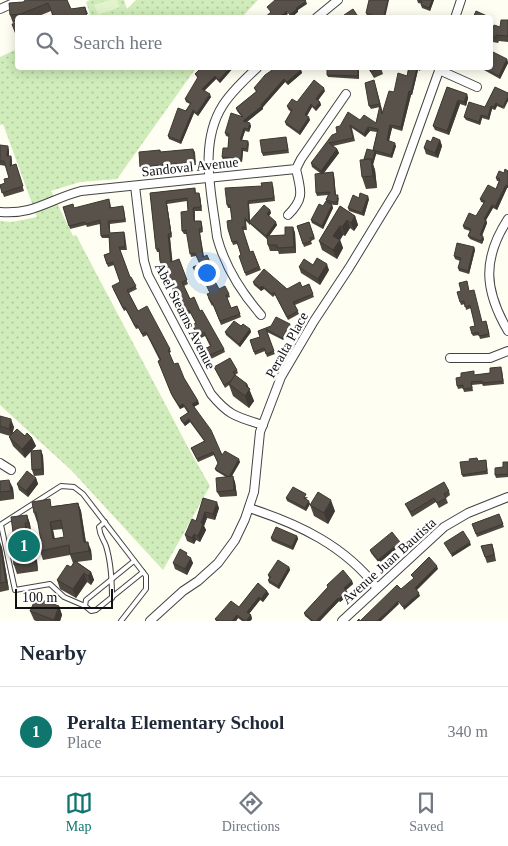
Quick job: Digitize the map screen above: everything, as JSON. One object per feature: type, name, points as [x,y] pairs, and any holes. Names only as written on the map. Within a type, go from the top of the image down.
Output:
[{"type":"street","points":[[0,9],[20,0]]},
{"type":"street","points":[[320,15],[338,0]]},
{"type":"street","points":[[456,15],[461,0]]},
{"type":"street","points":[[255,70],[227,99],[214,122],[209,151],[221,252],[246,298],[261,315]]},
{"type":"street","name":"Peralta Place","points":[[150,621],[218,563],[243,526],[254,492],[262,425],[281,377],[396,191],[439,70]]},
{"type":"street","points":[[441,70],[477,87]]},
{"type":"street","points":[[288,215],[296,207],[301,196],[296,169],[346,94]]},
{"type":"street","name":"Sandoval Avenue","points":[[0,212],[15,213],[32,210],[69,194],[81,191],[296,169]]},
{"type":"street","name":"Abel Stearns Avenue","points":[[135,186],[144,261],[148,275],[160,300],[216,400],[230,414],[262,425]]},
{"type":"street","points":[[508,219],[493,246],[489,267],[490,291],[497,312],[508,330]]},
{"type":"street","points":[[450,358],[490,358],[508,351]]},
{"type":"street","points":[[0,463],[11,470]]},
{"type":"street","name":"Avenue Juan Bautista","points":[[342,621],[444,527],[468,513],[508,497]]},
{"type":"street","points":[[249,508],[301,527],[331,544],[362,570],[377,588]]},
{"type":"lane","points":[[121,621],[146,589],[146,576],[143,572],[134,561],[104,522],[83,494],[74,486],[61,486],[0,525],[15,590],[50,584],[64,597],[91,611],[96,610],[112,598],[143,572]]},
{"type":"lane","points":[[104,522],[99,527],[100,536],[105,545],[112,580],[112,598]]},
{"type":"lane","points":[[84,606],[86,600],[134,561]]},
{"type":"green space","points":[[90,0],[124,0],[127,9],[136,0],[258,0],[244,15],[90,15],[86,2]]},
{"type":"green space","points":[[109,0],[117,0],[120,7],[98,15],[94,5]]},
{"type":"green space","points":[[15,50],[15,70],[195,70],[117,179],[80,182],[51,191],[73,236],[76,235],[210,486],[163,570],[72,471],[0,405],[0,221],[12,222],[37,217],[3,124],[0,125],[0,57]]},
{"type":"building","points":[[27,0],[67,0],[71,9],[85,7],[86,15],[53,15],[48,3],[21,14],[10,15],[9,3]]},
{"type":"building","points":[[275,0],[306,1],[290,15],[287,11],[282,15],[268,15],[271,12],[267,7]]},
{"type":"building","points":[[369,0],[388,0],[384,15],[366,13]]},
{"type":"building","points":[[418,0],[432,0],[429,8],[421,5],[422,2]]},
{"type":"building","points":[[353,9],[357,15],[344,15]]},
{"type":"building","points":[[476,11],[485,15],[474,15]]},
{"type":"building","points":[[501,20],[508,20],[508,36],[496,35],[496,38],[493,37],[494,25],[500,27]]},
{"type":"building","points":[[493,52],[507,59],[499,76],[487,70],[493,70]]},
{"type":"building","points":[[199,70],[228,70],[219,80],[215,76],[202,89],[210,94],[197,113],[193,110],[180,141],[168,136],[178,108],[186,111],[191,103],[185,99],[198,77],[195,74]]},
{"type":"building","points":[[272,70],[301,70],[287,82],[284,79],[262,106],[243,121],[250,123],[248,129],[244,128],[240,140],[248,141],[247,149],[242,148],[241,159],[222,157],[223,148],[228,148],[229,134],[225,133],[231,113],[243,117],[236,108],[257,91],[254,88]]},
{"type":"building","points":[[327,70],[358,70],[358,76],[327,75]]},
{"type":"building","points":[[408,70],[416,70],[411,92],[409,91],[401,127],[390,125],[387,140],[395,143],[391,155],[373,150],[378,129],[368,127],[364,134],[350,125],[353,138],[329,143],[337,149],[321,171],[311,163],[332,135],[337,133],[336,127],[340,126],[348,112],[360,120],[364,115],[376,123],[380,105],[382,114],[389,91],[394,92],[398,73],[407,76]]},
{"type":"building","points":[[314,80],[324,88],[316,99],[320,102],[315,108],[311,104],[305,115],[309,117],[299,132],[285,122],[292,110],[287,106],[292,99],[297,102]]},
{"type":"building","points":[[374,80],[380,104],[369,106],[365,83]]},
{"type":"building","points":[[447,87],[467,94],[464,102],[458,100],[447,131],[433,126]]},
{"type":"building","points":[[495,87],[508,93],[503,107],[496,103],[494,107],[491,106],[488,117],[481,115],[479,122],[464,117],[469,102],[485,107]]},
{"type":"building","points":[[286,137],[288,150],[262,153],[260,140]]},
{"type":"building","points":[[433,137],[440,140],[435,153],[424,148],[427,140],[431,142]]},
{"type":"building","points":[[0,145],[8,146],[7,156],[11,156],[10,166],[16,164],[23,186],[2,193],[0,185],[5,183],[4,179],[9,178],[4,161],[0,161]]},
{"type":"building","points":[[193,149],[195,162],[140,167],[139,152]]},
{"type":"building","points":[[367,149],[375,151],[372,162],[371,159],[364,159]]},
{"type":"building","points":[[371,159],[373,176],[362,177],[360,160]]},
{"type":"building","points":[[505,169],[508,171],[508,186],[506,185],[495,207],[492,205],[484,219],[486,220],[480,235],[483,236],[481,241],[468,236],[471,229],[463,226],[469,213],[476,216],[485,201],[480,199],[488,185],[496,189],[500,179],[496,178],[499,171],[504,173]]},
{"type":"building","points":[[333,172],[335,195],[338,195],[337,202],[326,200],[330,192],[316,193],[315,174]]},
{"type":"building","points":[[272,182],[274,198],[248,201],[249,222],[245,218],[245,227],[242,227],[250,252],[253,251],[259,267],[245,273],[239,256],[241,255],[237,241],[232,242],[228,229],[227,221],[232,220],[230,205],[227,205],[225,188],[262,186],[261,183]]},
{"type":"building","points":[[195,188],[195,193],[199,193],[201,207],[193,208],[194,221],[201,221],[202,229],[199,229],[203,257],[207,255],[215,274],[212,276],[219,289],[225,286],[229,294],[226,295],[231,308],[237,306],[240,314],[220,321],[207,294],[210,293],[204,280],[200,282],[193,267],[200,264],[195,253],[190,254],[186,230],[182,231],[181,212],[188,211],[187,198],[166,201],[171,234],[168,234],[171,262],[179,259],[187,280],[182,282],[190,299],[194,297],[200,311],[202,310],[224,349],[207,356],[204,349],[211,346],[204,332],[198,336],[192,325],[196,323],[189,310],[183,313],[160,261],[159,249],[156,249],[150,193]]},
{"type":"building","points":[[360,193],[368,196],[362,213],[348,208],[353,195],[359,198]]},
{"type":"building","points":[[109,199],[110,208],[123,206],[125,220],[108,221],[110,233],[124,232],[125,247],[119,247],[130,277],[136,286],[127,290],[138,311],[147,306],[170,349],[168,350],[174,364],[178,363],[184,378],[198,401],[192,404],[211,430],[222,455],[225,451],[239,459],[229,477],[215,469],[218,463],[213,452],[197,459],[191,448],[205,441],[189,419],[184,423],[180,418],[189,412],[183,404],[179,406],[171,393],[158,361],[161,360],[146,332],[142,334],[137,325],[135,326],[112,286],[120,282],[113,262],[107,264],[104,255],[110,253],[109,235],[101,236],[100,220],[69,226],[63,207],[73,204],[74,208]]},
{"type":"building","points":[[326,201],[332,205],[322,226],[311,220],[319,204],[323,206]]},
{"type":"building","points":[[264,205],[270,210],[267,214],[276,222],[266,236],[249,222]]},
{"type":"building","points":[[340,206],[355,216],[351,223],[347,220],[342,227],[340,226],[333,236],[340,240],[333,250],[319,241]]},
{"type":"building","points":[[309,222],[314,237],[310,238],[311,241],[303,244],[297,226]]},
{"type":"building","points":[[285,227],[293,227],[294,247],[277,248],[277,245],[268,245],[267,236],[285,235]]},
{"type":"building","points":[[457,243],[474,247],[468,271],[458,268],[461,258],[454,256]]},
{"type":"building","points":[[317,258],[327,264],[318,279],[299,267],[304,259],[313,265]]},
{"type":"building","points":[[264,269],[287,289],[300,282],[302,287],[309,284],[313,294],[293,302],[298,311],[287,317],[274,292],[272,294],[253,282]]},
{"type":"building","points":[[467,281],[469,291],[474,290],[482,322],[486,321],[489,334],[479,336],[478,332],[472,334],[470,327],[475,326],[470,305],[465,307],[464,301],[460,302],[457,292],[461,291],[459,283]]},
{"type":"building","points":[[276,317],[290,324],[282,338],[266,329],[274,351],[266,354],[264,348],[254,352],[250,340],[260,337],[258,331],[271,326]]},
{"type":"building","points":[[234,321],[250,329],[239,344],[225,332]]},
{"type":"building","points":[[230,358],[237,370],[233,372],[235,375],[231,381],[224,385],[214,367]]},
{"type":"building","points":[[501,367],[503,381],[471,382],[472,388],[463,389],[463,385],[457,386],[456,378],[461,377],[461,373],[474,371],[474,375],[490,373],[490,368]]},
{"type":"building","points":[[235,375],[247,384],[246,386],[250,389],[245,396],[229,384]]},
{"type":"building","points":[[0,416],[11,419],[9,429],[0,426]]},
{"type":"building","points":[[17,429],[25,436],[27,433],[32,438],[22,449],[9,437]]},
{"type":"building","points":[[41,450],[42,469],[32,470],[31,451]]},
{"type":"building","points":[[477,458],[478,461],[486,460],[487,471],[462,475],[460,462]]},
{"type":"building","points":[[503,462],[508,462],[508,474],[495,475],[495,468],[503,467]]},
{"type":"building","points":[[27,471],[36,478],[26,491],[17,484]]},
{"type":"building","points":[[233,476],[234,490],[217,492],[216,478]]},
{"type":"building","points":[[9,480],[11,491],[0,492],[0,481]]},
{"type":"building","points":[[444,482],[449,491],[444,494],[446,498],[437,503],[434,498],[411,512],[405,504]]},
{"type":"building","points":[[293,487],[306,494],[304,498],[309,501],[305,508],[286,498]]},
{"type":"building","points":[[318,492],[331,500],[324,513],[310,505]]},
{"type":"building","points":[[203,498],[217,502],[213,514],[205,512],[198,536],[194,534],[192,538],[185,535],[192,519],[196,521]]},
{"type":"building","points":[[50,499],[51,507],[78,503],[84,542],[88,542],[89,551],[70,554],[69,545],[40,551],[39,541],[41,541],[36,512],[34,513],[32,502]],"holes":[[[61,520],[64,537],[53,539],[50,522]]]},
{"type":"building","points":[[499,514],[503,524],[476,534],[472,524]]},
{"type":"building","points":[[27,515],[28,523],[25,523],[30,553],[33,552],[35,562],[14,565],[13,555],[16,555],[11,517]]},
{"type":"building","points":[[276,527],[297,536],[292,547],[271,538]]},
{"type":"building","points":[[463,531],[470,542],[451,554],[444,543]]},
{"type":"building","points":[[392,532],[400,542],[378,560],[370,550]]},
{"type":"building","points":[[492,544],[494,555],[485,557],[481,546]]},
{"type":"building","points":[[0,545],[6,582],[0,583]]},
{"type":"building","points":[[180,549],[191,558],[185,569],[173,563]]},
{"type":"building","points":[[429,557],[437,566],[415,588],[419,593],[403,607],[398,601],[377,621],[360,621],[397,585],[401,589],[414,578],[411,575]]},
{"type":"building","points":[[278,560],[289,567],[278,586],[268,580],[271,577],[268,575]]},
{"type":"building","points":[[75,561],[91,572],[88,576],[84,573],[73,589],[57,580],[67,565],[71,567]]},
{"type":"building","points":[[343,570],[352,581],[344,588],[347,592],[338,598],[316,621],[313,621],[304,613],[328,587],[327,585]]},
{"type":"building","points":[[258,583],[267,591],[261,599],[259,597],[247,612],[251,615],[246,621],[237,615],[232,621],[218,621],[215,619],[231,601],[239,607]]},
{"type":"building","points":[[36,598],[59,606],[54,620],[30,611]]},
{"type":"place","name":"Peralta Elementary School","points":[[24,546]]}]
